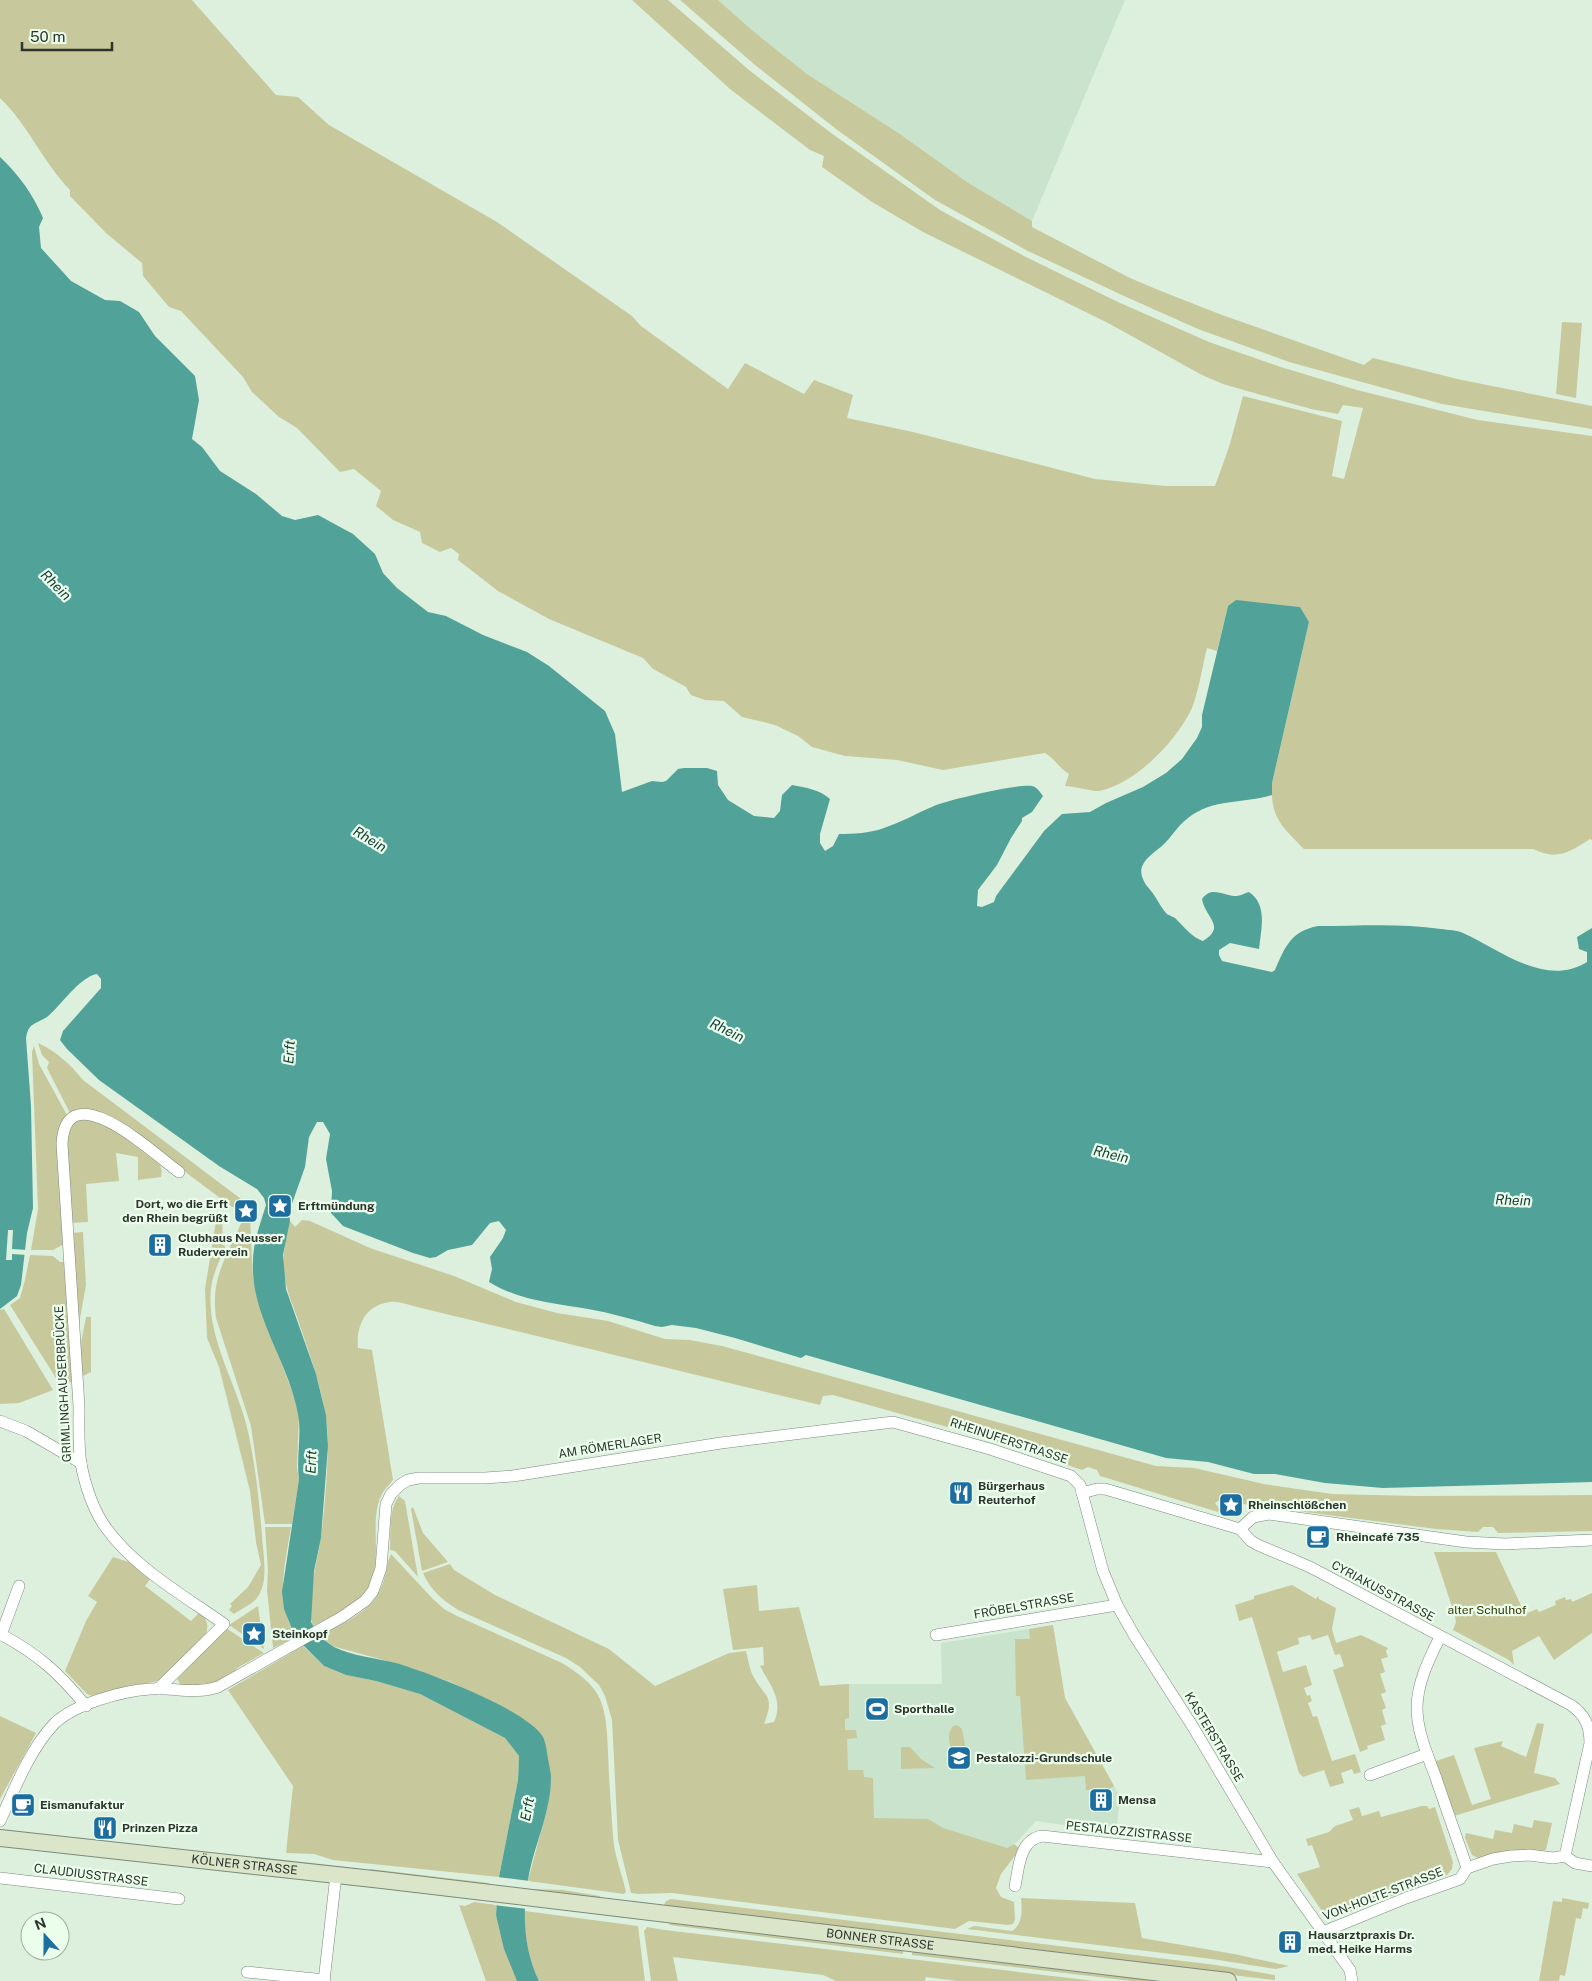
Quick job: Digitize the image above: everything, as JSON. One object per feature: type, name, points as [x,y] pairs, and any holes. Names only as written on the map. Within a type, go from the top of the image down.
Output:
[{"type":"main road","name":"KÖLNER STRASSE","points":[[0,1838],[488,1893]]},
{"type":"main road","name":"BONNER STRASSE","points":[[488,1893],[1228,1981]]},
{"type":"street","name":"GRIMLINGHAUSERBRÜCKE","points":[[158,1689],[224,1624],[143,1566],[114,1538],[103,1524],[88,1490],[81,1463],[62,1144],[66,1126],[71,1118],[78,1114],[95,1114],[119,1127],[179,1172]]},
{"type":"street","points":[[0,1421],[26,1431],[81,1463]]},
{"type":"street","name":"RHEINUFERSTRASSE","points":[[816,1430],[889,1422],[900,1423],[990,1449],[1071,1476],[1078,1482],[1082,1493]]},
{"type":"street","name":"AM RÖMERLAGER","points":[[158,1689],[198,1692],[218,1687],[342,1617],[365,1601],[373,1591],[381,1568],[386,1504],[395,1488],[408,1480],[419,1478],[513,1476],[816,1430]]},
{"type":"street","points":[[1082,1493],[1105,1489],[1240,1529],[1253,1517],[1269,1514],[1466,1542],[1505,1544],[1592,1540]]},
{"type":"street","name":"KASTERSTRASSE","points":[[1082,1493],[1096,1553],[1117,1605],[1134,1635],[1194,1727],[1273,1862],[1350,1970],[1352,1981]]},
{"type":"street","name":"CYRIAKUSSTRASSE","points":[[1240,1529],[1251,1542],[1310,1567],[1440,1637],[1588,1712]]},
{"type":"street","points":[[19,1586],[1,1635],[44,1662],[64,1678],[86,1706]]},
{"type":"street","name":"FRÖBELSTRASSE","points":[[936,1635],[1117,1605]]},
{"type":"street","points":[[1440,1637],[1426,1666],[1418,1698],[1418,1719],[1427,1754],[1467,1868]]},
{"type":"street","points":[[0,1821],[18,1782],[48,1731],[60,1720],[86,1706],[122,1693],[158,1689]]},
{"type":"street","points":[[1565,1856],[1588,1767],[1590,1732],[1588,1712]]},
{"type":"street","points":[[1370,1775],[1427,1754]]},
{"type":"street","name":"PESTALOZZISTRASSE","points":[[1016,1886],[1021,1857],[1026,1845],[1036,1837],[1042,1836],[1273,1862]]},
{"type":"street","name":"VON-HOLTE-STRASSE","points":[[1323,1932],[1406,1898],[1460,1879],[1467,1868],[1511,1856],[1529,1855],[1553,1858],[1565,1856],[1575,1863],[1592,1866]]},
{"type":"street","points":[[246,1972],[324,1980],[336,1875]]},
{"type":"street","name":"CLAUDIUSSTRASSE","points":[[0,1878],[179,1899]]},
{"type":"shaded area","points":[[718,0],[1125,0],[1032,221],[967,182],[900,134],[807,74]]},
{"type":"shaded area","name":"Pestalozzi-Grundschule","points":[[1053,1625],[1065,1698],[1124,1804],[1119,1807],[1116,1833],[1036,1821],[1017,1842],[1007,1848],[859,1894],[820,1686],[849,1684],[942,1684],[941,1643]]},
{"type":"green space","points":[[0,0],[192,0],[276,95],[298,97],[329,125],[497,222],[632,316],[641,326],[728,389],[745,363],[804,394],[814,380],[853,395],[847,418],[913,432],[1095,479],[1165,486],[1215,486],[1229,447],[1243,396],[1342,421],[1332,476],[1344,479],[1363,408],[1343,405],[1338,414],[1311,409],[1223,384],[1202,375],[1108,323],[923,232],[872,202],[822,167],[824,156],[810,150],[730,89],[632,0],[668,0],[749,70],[831,133],[940,210],[1024,256],[1118,302],[1209,342],[1281,367],[1357,390],[1478,420],[1592,436],[1592,840],[1590,839],[1570,851],[1556,855],[1542,853],[1533,849],[1304,849],[1289,834],[1279,820],[1275,813],[1272,795],[1272,783],[1309,622],[1299,607],[1270,604],[1228,606],[1217,651],[1207,648],[1192,708],[1176,734],[1153,759],[1127,780],[1099,791],[1065,786],[1069,774],[1045,753],[943,770],[897,760],[845,756],[812,747],[798,736],[775,725],[742,717],[724,701],[705,700],[691,695],[686,687],[653,669],[643,658],[549,619],[498,591],[458,560],[459,554],[451,548],[440,552],[422,543],[420,532],[393,520],[376,506],[381,491],[354,469],[340,472],[297,428],[279,417],[252,392],[243,377],[181,311],[169,307],[143,276],[142,263],[106,233],[70,196],[70,190],[60,179],[19,120],[0,98]]},
{"type":"green space","points":[[680,0],[718,0],[807,74],[900,134],[967,182],[1032,221],[1032,227],[1130,278],[1222,315],[1364,365],[1373,358],[1462,380],[1592,406],[1592,429],[1442,404],[1289,362],[1198,329],[1028,251],[935,200],[836,129],[755,65]]},
{"type":"green space","points":[[1562,322],[1582,323],[1576,398],[1556,394]]},
{"type":"green space","points":[[38,1043],[57,1054],[83,1080],[249,1205],[232,1207],[132,1132],[71,1115],[47,1068],[49,1062],[42,1055]]},
{"type":"green space","points":[[34,1046],[39,1064],[68,1117],[64,1244],[53,1250],[31,1250],[38,1209],[32,1052]]},
{"type":"green space","points":[[82,1117],[112,1127],[155,1158],[161,1167],[162,1174],[161,1177],[138,1180],[138,1157],[116,1153],[119,1181],[86,1184],[88,1222],[71,1223],[66,1142],[71,1125]]},
{"type":"green space","points":[[217,1215],[222,1217],[223,1245],[225,1248],[218,1263],[211,1288],[213,1323],[222,1357],[241,1406],[249,1437],[258,1494],[264,1565],[264,1580],[258,1597],[234,1614],[229,1610],[232,1606],[230,1604],[248,1587],[261,1565],[256,1542],[250,1491],[219,1367],[207,1338],[205,1289]]},
{"type":"green space","points":[[244,1218],[250,1218],[253,1278],[262,1312],[295,1399],[299,1416],[297,1467],[299,1479],[292,1524],[265,1524],[251,1426],[216,1318],[215,1297],[218,1279],[223,1262]]},
{"type":"green space","points":[[302,1220],[310,1221],[370,1248],[454,1276],[516,1302],[557,1313],[608,1321],[665,1339],[690,1340],[722,1346],[1156,1466],[1194,1468],[1264,1484],[1332,1494],[1417,1496],[1592,1495],[1592,1531],[1498,1533],[1493,1527],[1483,1527],[1478,1532],[1436,1529],[1243,1504],[1243,1502],[1235,1499],[1225,1499],[1215,1503],[1219,1508],[1218,1512],[1100,1476],[1097,1470],[1088,1467],[1082,1470],[990,1439],[833,1395],[823,1396],[820,1405],[402,1303],[390,1302],[374,1307],[368,1312],[361,1325],[358,1340],[358,1348],[372,1350],[393,1480],[383,1492],[378,1504],[375,1568],[365,1593],[360,1598],[341,1612],[313,1626],[310,1606],[312,1582],[322,1526],[328,1446],[322,1396],[284,1274],[284,1254],[290,1221],[295,1227]]},
{"type":"green space","points":[[83,1232],[86,1285],[79,1324],[72,1233]]},
{"type":"green space","points":[[30,1255],[53,1256],[60,1262],[67,1262],[73,1381],[61,1386],[10,1305],[20,1298]]},
{"type":"green space","points":[[4,1309],[53,1390],[19,1403],[0,1404],[0,1310]]},
{"type":"green space","points":[[86,1317],[91,1317],[91,1372],[81,1377],[81,1343]]},
{"type":"green space","points":[[399,1496],[405,1501],[418,1577],[395,1551],[390,1550],[393,1508]]},
{"type":"green space","points":[[413,1507],[423,1533],[448,1562],[422,1571],[411,1509]]},
{"type":"green space","points":[[265,1527],[291,1527],[283,1583],[285,1609],[295,1637],[273,1648],[267,1590],[268,1570]]},
{"type":"green space","name":"alter Schulhof","points":[[1434,1552],[1496,1552],[1525,1614],[1537,1609],[1539,1612],[1556,1605],[1555,1601],[1565,1597],[1566,1600],[1571,1599],[1572,1602],[1592,1593],[1592,1633],[1554,1660],[1539,1636],[1512,1651],[1514,1665],[1509,1660],[1453,1630],[1456,1622],[1455,1616]]},
{"type":"green space","points":[[391,1554],[444,1609],[562,1663],[584,1678],[597,1693],[602,1705],[607,1732],[614,1843],[626,1892],[624,1894],[528,1881],[547,1808],[551,1778],[515,1714],[451,1682],[398,1664],[332,1646],[321,1635],[356,1616],[370,1604],[381,1588]]},
{"type":"green space","points":[[113,1557],[132,1563],[151,1578],[145,1586],[191,1621],[201,1613],[206,1621],[207,1630],[205,1636],[159,1680],[123,1687],[92,1696],[87,1694],[65,1671],[86,1621],[97,1602],[88,1596]]},
{"type":"green space","points":[[450,1564],[454,1570],[495,1595],[609,1649],[655,1686],[729,1653],[746,1651],[752,1674],[769,1701],[764,1724],[774,1722],[777,1714],[777,1700],[760,1666],[764,1665],[763,1647],[733,1650],[723,1589],[757,1585],[759,1611],[799,1607],[820,1686],[849,1684],[849,1718],[845,1719],[845,1730],[856,1730],[857,1738],[847,1739],[848,1770],[863,1770],[864,1777],[873,1778],[874,1818],[928,1819],[943,1828],[1007,1848],[1014,1844],[1020,1849],[1001,1874],[996,1888],[1001,1897],[1014,1902],[1015,1920],[1013,1924],[969,1921],[955,1929],[672,1893],[631,1893],[618,1840],[612,1720],[605,1696],[599,1685],[580,1667],[566,1658],[458,1610],[442,1598],[429,1585],[423,1573]]},
{"type":"green space","points":[[1292,1585],[1316,1599],[1318,1596],[1319,1599],[1336,1608],[1332,1629],[1336,1643],[1361,1635],[1388,1648],[1386,1651],[1388,1657],[1381,1659],[1385,1672],[1380,1674],[1386,1692],[1381,1694],[1386,1708],[1382,1710],[1386,1724],[1381,1726],[1385,1740],[1367,1746],[1368,1749],[1360,1752],[1333,1670],[1344,1666],[1340,1654],[1335,1655],[1328,1635],[1312,1640],[1310,1635],[1298,1638],[1299,1644],[1277,1652],[1283,1672],[1306,1665],[1312,1685],[1304,1688],[1307,1696],[1310,1695],[1312,1701],[1308,1703],[1313,1717],[1317,1716],[1332,1761],[1355,1754],[1361,1772],[1354,1774],[1352,1769],[1341,1773],[1344,1783],[1330,1787],[1324,1770],[1303,1777],[1299,1773],[1252,1617],[1239,1621],[1235,1605],[1254,1599],[1254,1596]]},
{"type":"green space","points":[[258,1606],[264,1649],[229,1625]]},
{"type":"green space","points":[[1053,1625],[1065,1698],[1114,1786],[1109,1789],[1086,1790],[1085,1776],[1026,1780],[1020,1696],[1016,1696],[1015,1639],[1030,1639],[1029,1629]]},
{"type":"green space","points":[[226,1628],[264,1653],[237,1668],[228,1677],[204,1685],[182,1687],[177,1679]]},
{"type":"green space","points":[[303,1646],[324,1666],[346,1675],[376,1681],[420,1694],[505,1738],[519,1756],[518,1780],[499,1877],[333,1860],[314,1854],[286,1853],[293,1786],[228,1690]]},
{"type":"green space","points":[[0,1716],[36,1733],[0,1799]]},
{"type":"green space","points":[[1537,1723],[1544,1724],[1534,1773],[1555,1778],[1560,1784],[1454,1816],[1436,1761],[1454,1755],[1472,1805],[1491,1799],[1474,1748],[1503,1741],[1501,1746],[1526,1757]]},
{"type":"green space","points":[[957,1725],[962,1729],[965,1745],[970,1750],[970,1754],[964,1756],[959,1755],[951,1748],[950,1731],[953,1726]]},
{"type":"green space","points":[[901,1747],[910,1747],[921,1759],[935,1768],[901,1769]]},
{"type":"green space","points":[[1427,1806],[1429,1809],[1435,1807],[1453,1862],[1452,1869],[1447,1875],[1328,1920],[1297,1874],[1320,1867],[1312,1845],[1308,1846],[1306,1839],[1329,1832],[1335,1826],[1353,1820],[1349,1810],[1359,1807],[1362,1816],[1379,1811],[1381,1817]]},
{"type":"green space","points":[[1534,1820],[1552,1823],[1546,1850],[1480,1859],[1472,1855],[1465,1838],[1466,1833],[1493,1839],[1495,1830],[1512,1833],[1514,1824],[1532,1828]]},
{"type":"green space","points":[[370,1869],[489,1883],[488,1887],[370,1871]]},
{"type":"green space","points":[[535,1889],[563,1890],[600,1896],[600,1900],[534,1893]]},
{"type":"green space","points":[[1021,1898],[1135,1903],[1142,1938],[1289,1966],[1276,1969],[1212,1959],[967,1929],[974,1926],[1012,1931],[1020,1921]]},
{"type":"green space","points":[[1562,1898],[1589,1903],[1588,1909],[1583,1908],[1581,1919],[1576,1918],[1565,1976],[1560,1975],[1559,1981],[1539,1981],[1553,1901],[1562,1902]]},
{"type":"green space","points":[[671,1899],[1216,1965],[1275,1975],[1275,1980],[699,1912],[664,1905],[666,1901]]},
{"type":"green space","points":[[474,1902],[497,1905],[496,1915],[517,1981],[486,1981],[459,1905],[465,1906]]},
{"type":"green space","points":[[525,1911],[638,1926],[645,1981],[539,1981],[528,1947]]},
{"type":"green space","points":[[670,1923],[903,1950],[903,1954],[669,1925]]},
{"type":"green space","points":[[647,1927],[1095,1981],[957,1981],[926,1977],[925,1981],[836,1981],[823,1975],[673,1957],[678,1981],[651,1981],[644,1931]]},
{"type":"green space","points":[[912,1952],[1158,1981],[1132,1981],[912,1955]]},
{"type":"water","points":[[0,157],[25,185],[39,209],[43,218],[39,227],[41,248],[71,281],[105,300],[120,301],[139,312],[155,336],[195,376],[199,400],[192,439],[202,447],[220,471],[256,494],[282,516],[295,520],[318,515],[353,534],[375,554],[383,573],[397,588],[428,612],[446,616],[483,635],[527,652],[549,666],[605,711],[615,734],[622,792],[652,781],[666,781],[678,769],[707,768],[717,771],[718,785],[728,800],[754,816],[774,818],[780,811],[782,795],[792,785],[812,789],[830,799],[820,834],[820,843],[825,851],[833,846],[839,834],[879,830],[941,803],[999,789],[1032,786],[1043,796],[1032,812],[1022,818],[997,865],[978,890],[977,906],[982,907],[994,902],[996,896],[1044,831],[1062,814],[1090,812],[1143,787],[1166,773],[1182,759],[1197,738],[1202,727],[1202,715],[1228,606],[1236,600],[1300,607],[1309,622],[1272,783],[1272,795],[1218,804],[1198,812],[1184,821],[1166,843],[1146,860],[1141,874],[1145,883],[1167,914],[1176,919],[1192,935],[1203,941],[1210,936],[1214,926],[1202,899],[1214,892],[1237,896],[1249,892],[1255,897],[1261,910],[1262,926],[1259,949],[1230,943],[1219,950],[1219,955],[1222,961],[1272,972],[1275,970],[1286,947],[1295,936],[1309,928],[1318,926],[1395,925],[1455,931],[1463,933],[1524,964],[1539,969],[1555,971],[1571,969],[1587,962],[1587,952],[1579,949],[1577,937],[1592,928],[1592,1482],[1383,1488],[1325,1483],[1275,1474],[1254,1474],[1208,1462],[1166,1458],[806,1355],[801,1358],[696,1328],[672,1325],[655,1326],[605,1312],[525,1297],[489,1282],[492,1269],[490,1257],[506,1230],[499,1221],[490,1223],[472,1245],[448,1250],[436,1257],[430,1258],[343,1226],[331,1213],[332,1191],[326,1159],[330,1134],[323,1122],[317,1122],[309,1137],[305,1167],[289,1212],[290,1221],[283,1255],[286,1289],[316,1374],[326,1415],[328,1446],[321,1538],[314,1571],[311,1622],[321,1636],[334,1647],[356,1655],[396,1663],[476,1693],[518,1715],[534,1726],[543,1737],[551,1773],[550,1791],[545,1817],[530,1868],[525,1907],[527,1945],[539,1981],[517,1981],[504,1949],[496,1915],[499,1877],[518,1780],[519,1756],[505,1738],[420,1694],[376,1681],[346,1675],[324,1666],[295,1637],[284,1609],[282,1592],[299,1479],[299,1422],[287,1376],[264,1319],[254,1281],[253,1254],[266,1205],[264,1198],[257,1189],[219,1166],[99,1080],[60,1040],[63,1031],[101,988],[101,979],[97,974],[84,980],[47,1017],[30,1027],[27,1032],[33,1208],[27,1233],[21,1285],[17,1296],[0,1309]]},
{"type":"pier","points":[[8,1230],[13,1230],[12,1249],[28,1250],[27,1255],[12,1254],[12,1260],[6,1260]]},
{"type":"pier","points":[[497,1877],[530,1881],[528,1909],[494,1905]]},
{"type":"place","name":"Erftmündung","points":[[280,1206]]},
{"type":"place","name":"Dort, wo die Erft den Rhein begrüßt","points":[[246,1211]]},
{"type":"place","name":"Clubhaus Neusser Ruderverein","points":[[160,1245]]},
{"type":"place","name":"Bürgerhaus Reuterhof","points":[[961,1493]]},
{"type":"place","name":"Rheinschlößchen","points":[[1231,1505]]},
{"type":"place","name":"Rheincafé 735","points":[[1318,1537]]},
{"type":"place","name":"Steinkopf","points":[[254,1634]]},
{"type":"place","name":"Sporthalle","points":[[877,1709]]},
{"type":"place","name":"Pestalozzi-Grundschule","points":[[959,1758]]},
{"type":"place","name":"Mensa","points":[[1101,1800]]},
{"type":"place","name":"Eismanufaktur","points":[[23,1805]]},
{"type":"place","name":"Prinzen Pizza","points":[[105,1828]]},
{"type":"place","name":"Hausarztpraxis Dr. med. Heike Harms","points":[[1290,1942]]},
{"type":"water label","name":"Rhein","points":[[56,585]]},
{"type":"water label","name":"Rhein","points":[[370,839]]},
{"type":"water label","name":"Rhein","points":[[727,1030]]},
{"type":"water label","name":"Erft","points":[[289,1052]]},
{"type":"water label","name":"Rhein","points":[[1111,1154]]},
{"type":"water label","name":"Rhein","points":[[1513,1200]]},
{"type":"water label","name":"Erft","points":[[311,1462]]},
{"type":"water label","name":"Erft","points":[[527,1809]]}]
